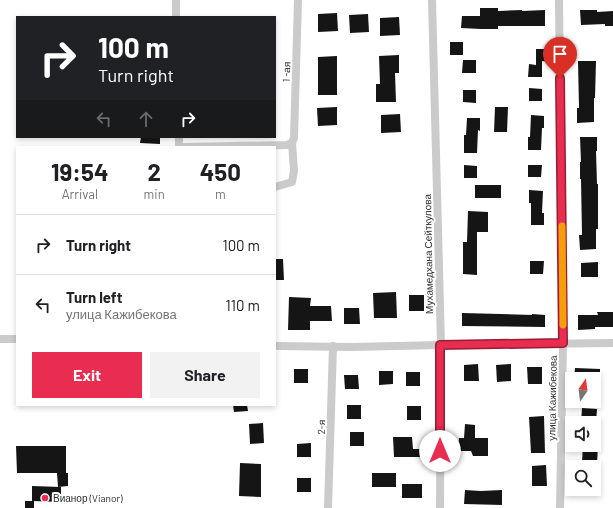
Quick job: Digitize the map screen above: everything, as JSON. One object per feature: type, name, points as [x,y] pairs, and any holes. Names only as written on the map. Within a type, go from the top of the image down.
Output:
[{"type":"street","points":[[176,0],[176,16]]},
{"type":"street","name":"1 -ая","points":[[276,187],[292,182],[294,171],[292,143],[294,138],[298,0]]},
{"type":"street","name":"Мухамедхана Сейткулова","points":[[432,0],[440,345],[440,508]]},
{"type":"street","name":"улица Кажибекова","points":[[559,0],[563,343],[560,508]]},
{"type":"street","points":[[234,146],[287,145],[292,143]]},
{"type":"street","points":[[0,339],[16,339]]},
{"type":"street","points":[[276,346],[358,347],[613,343]]},
{"type":"street","name":"2-я","points":[[328,508],[333,346]]},
{"type":"building","points":[[480,8],[498,8],[498,11],[545,10],[545,26],[498,26],[498,29],[461,28],[462,16],[480,16]]},
{"type":"building","points":[[580,10],[597,10],[597,12],[613,11],[613,26],[605,26],[605,24],[581,25]]},
{"type":"building","points":[[337,13],[338,31],[318,32],[318,14]]},
{"type":"building","points":[[368,14],[369,32],[350,33],[349,15]]},
{"type":"building","points":[[399,17],[400,35],[380,36],[380,18]]},
{"type":"building","points":[[450,42],[463,42],[463,55],[450,55]]},
{"type":"building","points":[[536,49],[550,49],[549,62],[542,61],[542,77],[528,77],[529,64],[536,65]]},
{"type":"building","points":[[399,55],[399,73],[395,73],[396,102],[376,102],[376,84],[380,84],[379,56]]},
{"type":"building","points":[[337,56],[337,95],[318,95],[318,57]]},
{"type":"building","points":[[463,60],[476,60],[476,73],[462,73]]},
{"type":"building","points":[[578,61],[596,61],[594,122],[577,123],[577,108],[579,108]]},
{"type":"building","points":[[529,88],[542,89],[542,101],[529,101]]},
{"type":"building","points":[[463,90],[476,90],[476,103],[463,102]]},
{"type":"building","points":[[337,107],[337,125],[318,126],[317,108]]},
{"type":"building","points":[[495,107],[508,107],[507,132],[494,132]]},
{"type":"building","points":[[400,114],[401,132],[381,133],[381,115]]},
{"type":"building","points":[[531,115],[544,116],[541,150],[528,150]]},
{"type":"building","points":[[467,118],[480,118],[477,153],[464,153],[464,135],[466,135]]},
{"type":"building","points":[[580,137],[597,137],[598,229],[596,229],[596,249],[580,250],[579,235],[582,235]]},
{"type":"building","points":[[141,138],[160,138],[160,144],[140,143]]},
{"type":"building","points":[[464,165],[477,166],[477,178],[464,178]]},
{"type":"building","points":[[528,165],[542,165],[541,177],[528,177]]},
{"type":"building","points":[[475,185],[501,185],[501,198],[475,198]]},
{"type":"building","points":[[529,190],[543,191],[542,213],[544,213],[544,225],[531,225],[531,203],[529,203]]},
{"type":"building","points":[[468,211],[488,212],[488,232],[477,232],[477,275],[463,274],[463,242],[467,242]]},
{"type":"building","points":[[276,259],[283,259],[284,280],[276,280]]},
{"type":"building","points":[[530,261],[544,261],[543,274],[530,274]]},
{"type":"building","points":[[598,262],[598,277],[581,277],[581,263]]},
{"type":"building","points":[[396,292],[397,318],[374,318],[373,293]]},
{"type":"building","points":[[409,295],[424,295],[424,311],[409,311]]},
{"type":"building","points":[[289,297],[311,298],[310,306],[331,306],[332,321],[310,321],[310,330],[288,330]]},
{"type":"building","points":[[344,308],[359,308],[360,324],[344,324]]},
{"type":"building","points":[[597,312],[613,312],[613,327],[595,327],[595,329],[578,330],[578,315],[598,315]]},
{"type":"building","points":[[462,313],[545,315],[545,327],[462,326]]},
{"type":"building","points":[[478,364],[479,381],[464,381],[464,365]]},
{"type":"building","points":[[511,364],[511,381],[497,382],[496,365]]},
{"type":"building","points":[[527,367],[542,367],[542,384],[528,384]]},
{"type":"building","points":[[575,368],[600,369],[600,372],[575,372]]},
{"type":"building","points":[[294,369],[308,369],[308,383],[294,383]]},
{"type":"building","points":[[379,371],[393,371],[393,384],[379,385]]},
{"type":"building","points":[[406,372],[420,372],[420,386],[406,386]]},
{"type":"building","points":[[344,375],[358,375],[359,389],[345,389]]},
{"type":"building","points":[[347,405],[361,405],[361,419],[347,419]]},
{"type":"building","points":[[233,406],[247,406],[248,411],[234,412]]},
{"type":"building","points":[[407,406],[421,406],[421,420],[407,420]]},
{"type":"building","points":[[582,408],[597,409],[596,416],[581,416]]},
{"type":"building","points":[[544,416],[545,453],[531,453],[529,417]]},
{"type":"building","points":[[263,423],[264,443],[250,444],[249,424]]},
{"type":"building","points":[[465,424],[475,425],[475,438],[488,438],[488,456],[473,456],[471,451],[458,451],[459,438],[464,438]]},
{"type":"building","points":[[350,432],[364,432],[364,446],[350,446]]},
{"type":"building","points":[[393,437],[412,437],[413,449],[430,449],[430,457],[394,457]]},
{"type":"building","points":[[311,443],[311,457],[297,457],[297,444]]},
{"type":"building","points":[[16,446],[66,446],[66,473],[68,473],[68,486],[58,487],[57,473],[17,473]]},
{"type":"building","points":[[583,452],[598,452],[597,460],[582,460]]},
{"type":"building","points":[[240,463],[261,464],[261,497],[239,496]]},
{"type":"building","points":[[546,465],[547,486],[532,486],[532,466]]},
{"type":"building","points":[[372,473],[396,473],[396,487],[372,487]]},
{"type":"building","points":[[297,478],[311,478],[311,492],[297,492]]},
{"type":"building","points":[[402,484],[422,484],[422,498],[402,498]]},
{"type":"building","points":[[32,486],[61,487],[61,502],[32,501]]},
{"type":"building","points":[[465,490],[502,490],[502,505],[464,504]]},
{"type":"building","points":[[25,501],[34,501],[34,508],[25,508]]},
{"type":"slow traffic","points":[[562,226],[563,325]]},
{"type":"place","name":"Вианор (Vianor)","points":[[45,498]]},
{"type":"route","points":[[440,451],[440,345],[563,343],[560,78]]}]
